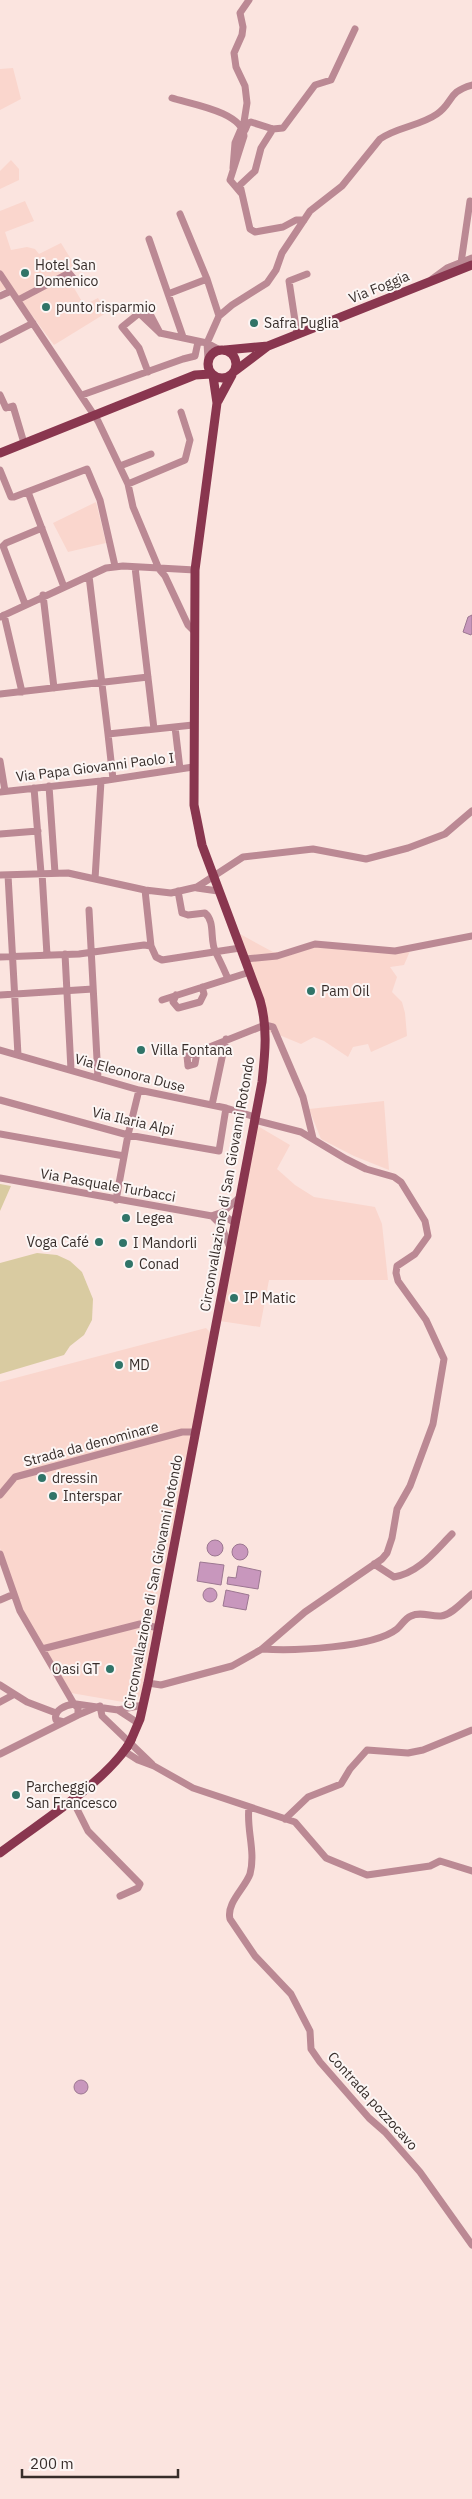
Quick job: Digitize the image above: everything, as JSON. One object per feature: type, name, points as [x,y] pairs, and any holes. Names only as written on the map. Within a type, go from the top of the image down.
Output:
[{"type":"main road","name":"Via Foggia","points":[[234,372],[268,346],[472,265]]},
{"type":"main road","name":"Via Foggia","points":[[222,350],[268,346]]},
{"type":"main road","points":[[0,453],[195,375],[212,375],[226,378],[234,372],[235,358],[222,350],[213,353],[195,375]]},
{"type":"main road","points":[[208,361],[212,375]]},
{"type":"main road","name":"Circonvallazione di San Giovanni Rotondo","points":[[217,404],[234,372]]},
{"type":"main road","name":"Circonvallazione di San Giovanni Rotondo","points":[[0,1853],[72,1799],[114,1762],[127,1746],[138,1723],[159,1628],[265,1057],[265,1025],[261,1003],[218,891],[197,824],[193,767],[195,570],[217,404],[212,375]]},
{"type":"street","points":[[241,193],[230,180],[246,115],[246,94],[234,54],[242,35],[243,27],[240,13],[249,0]]},
{"type":"street","points":[[243,130],[250,122],[273,128],[283,128],[315,85],[331,80],[355,30]]},
{"type":"street","points":[[208,361],[207,344],[219,316],[232,305],[266,283],[276,270],[282,253],[310,212],[342,186],[387,134],[437,114],[455,92],[472,85]]},
{"type":"street","points":[[172,98],[226,114],[243,130]]},
{"type":"street","points":[[273,128],[261,148],[255,171],[241,182],[241,193],[252,231],[283,227],[296,220],[304,220]]},
{"type":"street","points":[[461,262],[469,230],[470,201]]},
{"type":"street","points":[[180,214],[208,279],[219,316]]},
{"type":"street","points":[[149,239],[183,337]]},
{"type":"street","points":[[426,283],[447,268],[472,258]]},
{"type":"street","points":[[0,274],[98,421],[128,484],[133,507],[159,569],[165,576],[188,625],[194,631]]},
{"type":"street","points":[[18,300],[69,274],[74,279]]},
{"type":"street","points":[[298,334],[290,281],[307,274]]},
{"type":"street","points":[[168,294],[208,279]]},
{"type":"street","points":[[0,296],[11,291]]},
{"type":"street","points":[[148,372],[138,348],[122,327],[138,313],[160,333],[183,337],[222,350]]},
{"type":"street","points":[[0,340],[33,323]]},
{"type":"street","points":[[82,395],[195,356],[198,342]]},
{"type":"street","points":[[0,394],[6,408],[13,406],[24,443]]},
{"type":"street","points":[[128,484],[185,460],[190,440],[181,412]]},
{"type":"street","points":[[120,466],[151,454]]},
{"type":"street","points":[[0,470],[11,497],[87,469],[100,500],[115,566]]},
{"type":"street","points":[[28,492],[64,588]]},
{"type":"street","points":[[25,604],[3,546],[42,528]]},
{"type":"street","points":[[22,692],[2,616],[43,595],[115,566],[195,570]]},
{"type":"street","points":[[135,567],[154,729]]},
{"type":"street","points":[[89,576],[113,779]]},
{"type":"street","points":[[43,595],[54,688]]},
{"type":"street","points":[[0,694],[148,677]]},
{"type":"street","points":[[108,734],[193,725]]},
{"type":"street","points":[[174,727],[180,769]]},
{"type":"street","points":[[0,761],[2,791]]},
{"type":"street","name":"Via Papa Giovanni Paolo I","points":[[2,791],[101,781],[193,767]]},
{"type":"street","points":[[95,879],[101,781]]},
{"type":"street","points":[[49,786],[55,873]]},
{"type":"street","points":[[34,788],[47,955]]},
{"type":"street","points":[[197,888],[243,857],[313,849],[366,859],[400,850],[445,834],[472,811]]},
{"type":"street","points":[[0,834],[38,832]]},
{"type":"street","points":[[0,875],[72,873],[166,893],[197,888],[218,891]]},
{"type":"street","points":[[8,875],[18,1055]]},
{"type":"street","points":[[145,890],[151,946],[156,957],[162,960],[240,948]]},
{"type":"street","points":[[178,891],[182,913],[188,915],[205,913],[210,918],[215,952],[220,958],[228,979]]},
{"type":"street","points":[[89,910],[98,1078]]},
{"type":"street","points":[[245,959],[277,956],[314,944],[395,951],[472,936]]},
{"type":"street","points":[[0,957],[91,953],[144,945],[151,946]]},
{"type":"street","points":[[65,954],[71,1070]]},
{"type":"street","points":[[162,1000],[250,972]]},
{"type":"street","points":[[176,995],[173,1002],[178,1008],[200,1002],[204,994],[202,987]]},
{"type":"street","points":[[0,995],[93,989]]},
{"type":"street","points":[[197,1052],[265,1025],[273,1027],[303,1097],[313,1138]]},
{"type":"street","points":[[212,1106],[226,1039]]},
{"type":"street","name":"Via Eleonora Duse","points":[[0,1050],[140,1090],[226,1108],[255,1119],[301,1132],[366,1169],[394,1177],[401,1182],[426,1221],[428,1236],[415,1254],[397,1266],[396,1273],[398,1281],[426,1320],[444,1359],[433,1424],[412,1480],[397,1509],[387,1553],[305,1612],[262,1649],[232,1666],[161,1685],[148,1683]]},
{"type":"street","points":[[116,1200],[128,1135],[140,1090]]},
{"type":"street","name":"Via Ilaria Alpi","points":[[0,1100],[128,1135],[219,1151],[226,1108]]},
{"type":"street","points":[[0,1134],[124,1156]]},
{"type":"street","name":"Via Pasquale Turbacci","points":[[0,1178],[212,1216],[224,1222],[235,1223]]},
{"type":"street","points":[[230,1249],[220,1225],[212,1216],[223,1212],[240,1197]]},
{"type":"street","name":"Strada da denominare","points":[[0,1495],[15,1477],[182,1432],[196,1432]]},
{"type":"street","points":[[374,1564],[394,1577],[406,1575],[414,1570],[452,1534]]},
{"type":"street","points":[[0,1554],[20,1611],[75,1704],[78,1715]]},
{"type":"street","points":[[0,1600],[14,1594]]},
{"type":"street","points":[[262,1649],[277,1650],[359,1643],[397,1629],[412,1615],[421,1613],[440,1616],[447,1614],[472,1594]]},
{"type":"street","points":[[42,1649],[140,1624],[159,1628]]},
{"type":"street","points":[[0,1685],[13,1695],[55,1716],[58,1722],[64,1722]]},
{"type":"street","points":[[64,1707],[66,1689]]},
{"type":"street","points":[[0,1702],[13,1695]]},
{"type":"street","points":[[36,1737],[64,1707],[75,1704],[118,1710],[138,1723]]},
{"type":"street","points":[[118,1710],[143,1705]]},
{"type":"street","points":[[0,1754],[100,1706]]},
{"type":"street","points":[[100,1706],[102,1716],[154,1766]]},
{"type":"street","points":[[285,1819],[308,1796],[342,1784],[350,1769],[367,1750],[408,1754],[423,1750],[472,1730]]},
{"type":"street","points":[[127,1746],[138,1760],[154,1766],[194,1788],[295,1822],[326,1858],[367,1875],[430,1866],[440,1861],[472,1871]]},
{"type":"street","points":[[72,1799],[88,1831],[140,1884],[138,1888],[120,1896]]},
{"type":"street","name":"Contrada pozzocavo","points":[[249,1807],[251,1866],[247,1880],[232,1906],[230,1919],[255,1956],[291,1994],[308,2026],[311,2049],[320,2062],[420,2172],[472,2246]]},
{"type":"shaded area","points":[[13,68],[21,99],[0,110],[0,69]]},
{"type":"shaded area","points":[[11,160],[19,169],[19,180],[0,189],[0,171]]},
{"type":"shaded area","points":[[25,201],[34,221],[5,232],[11,250],[27,247],[35,249],[39,254],[61,243],[74,264],[67,276],[84,305],[98,298],[106,313],[54,345],[11,287],[0,291],[0,211]]},
{"type":"shaded area","points":[[96,502],[106,543],[68,552],[53,523]]},
{"type":"shaded area","points":[[472,615],[471,635],[463,632],[468,617]]},
{"type":"shaded area","points":[[240,934],[273,952],[282,952],[314,942],[410,951],[404,965],[390,967],[397,977],[392,992],[402,1002],[407,1036],[371,1052],[368,1044],[353,1047],[348,1057],[324,1041],[314,1037],[301,1044],[272,1032],[263,1035],[258,1004],[232,935]]},
{"type":"shaded area","points":[[384,1101],[389,1170],[354,1156],[321,1139],[309,1109]]},
{"type":"shaded area","points":[[256,1125],[290,1145],[277,1169],[295,1185],[314,1197],[375,1207],[382,1224],[388,1280],[269,1280],[260,1327],[220,1321]]},
{"type":"shaded area","points":[[0,1184],[11,1186],[0,1211]]},
{"type":"shaded area","points":[[37,1253],[57,1255],[70,1261],[82,1272],[93,1299],[92,1320],[84,1335],[70,1346],[64,1355],[0,1374],[0,1263]]},
{"type":"shaded area","points":[[206,1328],[211,1333],[141,1695],[135,1701],[129,1703],[71,1693],[23,1611],[0,1548],[0,1382]]},
{"type":"shaded area","points":[[212,1540],[218,1540],[223,1545],[221,1554],[212,1556],[207,1551],[207,1545]]},
{"type":"shaded area","points":[[237,1544],[243,1544],[248,1549],[246,1558],[237,1560],[232,1555],[232,1549]]},
{"type":"shaded area","points":[[200,1562],[224,1565],[221,1585],[197,1581]]},
{"type":"shaded area","points":[[238,1566],[261,1571],[258,1589],[227,1584],[228,1577],[236,1578]]},
{"type":"shaded area","points":[[210,1588],[215,1590],[217,1595],[215,1600],[210,1602],[205,1600],[203,1595],[205,1590]]},
{"type":"shaded area","points":[[226,1590],[249,1595],[246,1610],[223,1606]]},
{"type":"shaded area","points":[[78,2080],[84,2080],[88,2087],[84,2094],[78,2094],[74,2090],[74,2084]]},
{"type":"place","name":"Hotel San Domenico","points":[[25,273]]},
{"type":"place","name":"punto risparmio","points":[[46,307]]},
{"type":"place","name":"Safra Puglia","points":[[254,323]]},
{"type":"place","name":"Pam Oil","points":[[311,991]]},
{"type":"place","name":"Villa Fontana","points":[[141,1050]]},
{"type":"place","name":"Legea","points":[[126,1218]]},
{"type":"place","name":"Voga Café","points":[[99,1242]]},
{"type":"place","name":"I Mandorli","points":[[123,1243]]},
{"type":"place","name":"Conad","points":[[129,1264]]},
{"type":"place","name":"IP Matic","points":[[234,1298]]},
{"type":"place","name":"MD","points":[[119,1365]]},
{"type":"place","name":"dressin","points":[[42,1478]]},
{"type":"place","name":"Interspar","points":[[53,1496]]},
{"type":"place","name":"Oasi GT","points":[[110,1669]]},
{"type":"place","name":"Parcheggio San Francesco","points":[[16,1795]]}]
